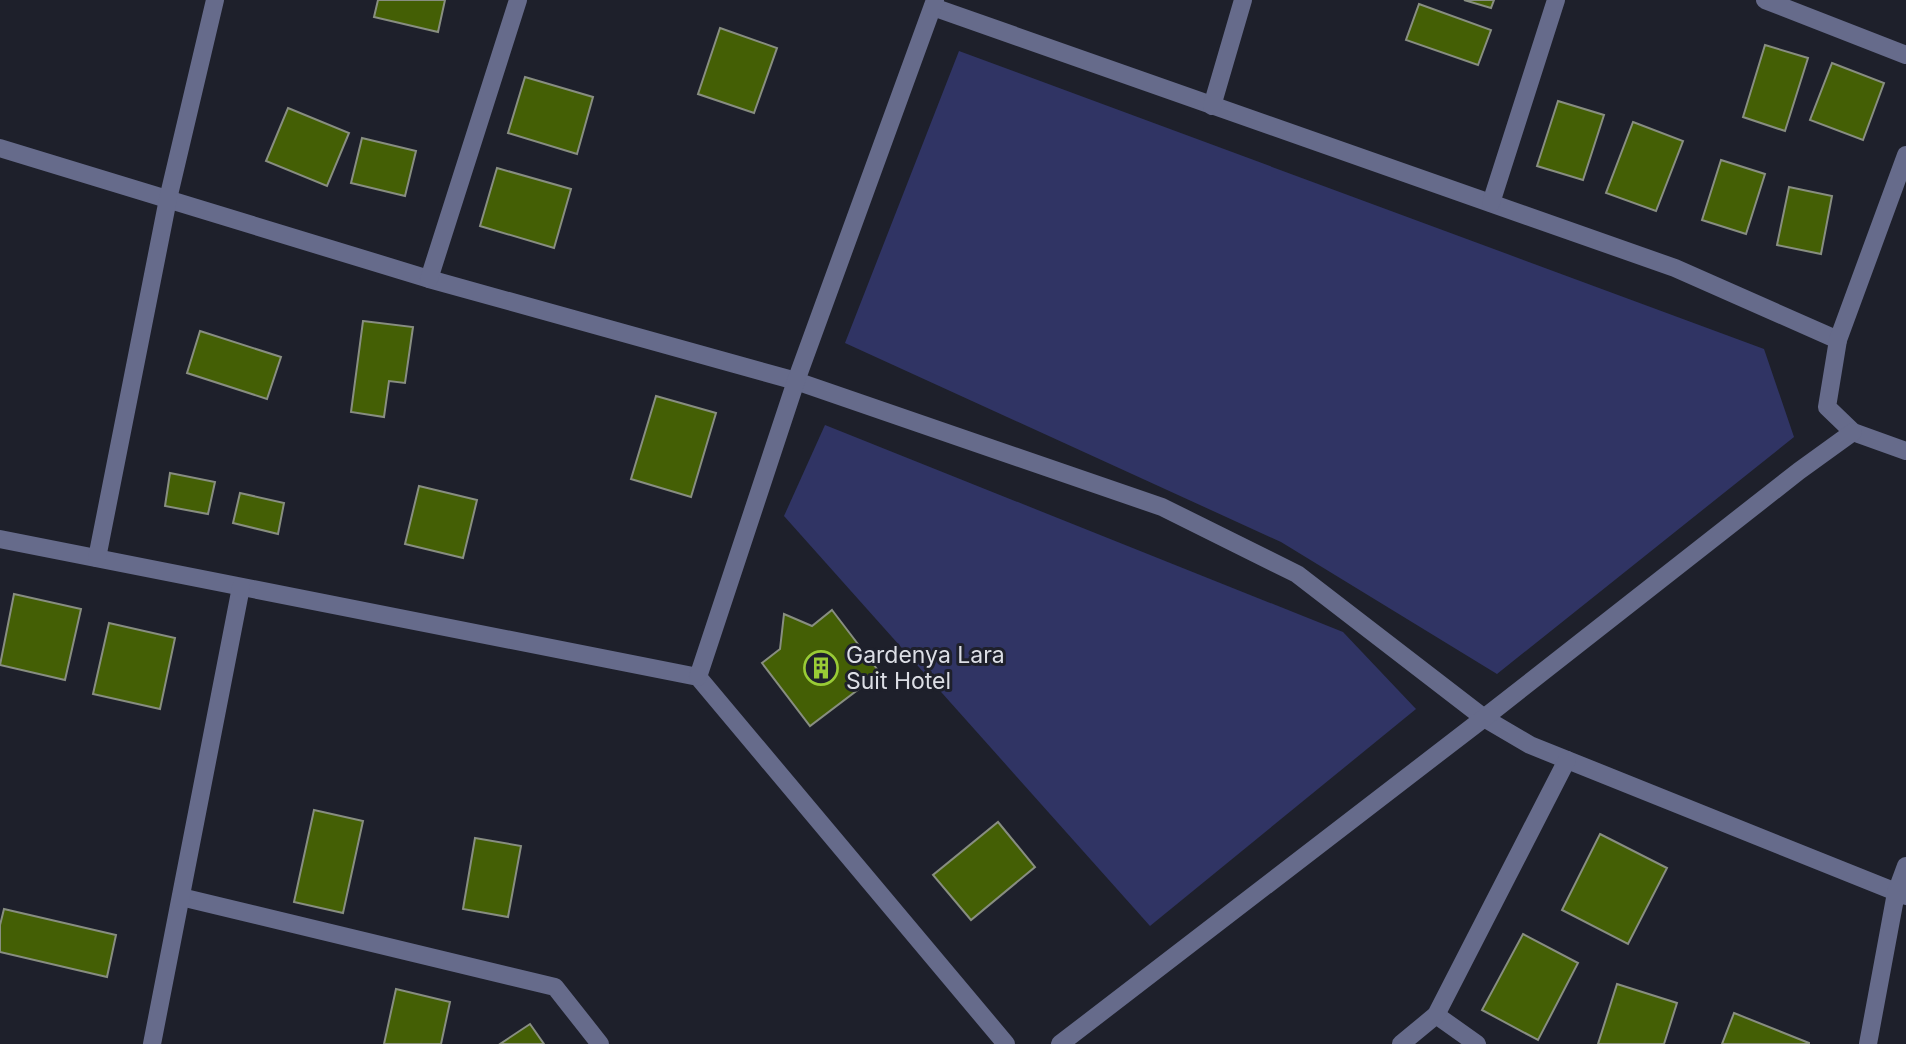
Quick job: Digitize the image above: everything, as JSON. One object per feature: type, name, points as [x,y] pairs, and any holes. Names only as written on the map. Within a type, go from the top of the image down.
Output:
[{"type":"street","points":[[97,558],[169,200],[215,0]]},
{"type":"street","points":[[429,279],[518,0]]},
{"type":"street","points":[[1212,106],[1243,0]]},
{"type":"street","points":[[1491,203],[1556,0]]},
{"type":"street","points":[[1765,0],[1906,55]]},
{"type":"street","points":[[698,677],[796,381],[934,4],[1212,106],[1675,268],[1839,340]]},
{"type":"street","points":[[0,148],[429,279],[796,381],[1162,507],[1297,574],[1484,718],[1530,745],[1901,895]]},
{"type":"street","points":[[1906,155],[1839,340],[1827,407],[1853,432],[1906,451]]},
{"type":"street","points":[[1060,1044],[1484,718],[1799,471],[1853,432]]},
{"type":"street","points":[[0,539],[698,677],[1006,1044]]},
{"type":"street","points":[[152,1044],[241,586]]},
{"type":"street","points":[[1401,1044],[1436,1015],[1567,760]]},
{"type":"street","points":[[1868,1044],[1906,866]]},
{"type":"street","points":[[181,897],[555,987],[600,1044]]},
{"type":"street","points":[[1436,1015],[1477,1044]]},
{"type":"shaded area","points":[[959,51],[1764,349],[1794,437],[1497,674],[1281,542],[845,343]]},
{"type":"shaded area","points":[[825,425],[1343,632],[1416,709],[1150,926],[784,516]]},
{"type":"building","points":[[378,0],[445,0],[438,32],[374,17]]},
{"type":"building","points":[[1464,0],[1494,0],[1491,8]]},
{"type":"building","points":[[1419,4],[1491,30],[1478,65],[1406,40]]},
{"type":"building","points":[[720,28],[777,48],[754,113],[698,94]]},
{"type":"building","points":[[1765,45],[1808,58],[1785,131],[1743,117]]},
{"type":"building","points":[[1832,63],[1884,83],[1863,140],[1810,120]]},
{"type":"building","points":[[525,77],[593,97],[577,154],[508,133]]},
{"type":"building","points":[[1558,101],[1604,115],[1583,180],[1537,166]]},
{"type":"building","points":[[288,108],[349,133],[327,186],[266,161]]},
{"type":"building","points":[[1633,122],[1683,141],[1656,211],[1606,193]]},
{"type":"building","points":[[362,138],[416,151],[405,196],[351,183]]},
{"type":"building","points":[[1721,160],[1765,174],[1746,234],[1702,220]]},
{"type":"building","points":[[497,168],[571,189],[554,248],[480,226]]},
{"type":"building","points":[[1789,187],[1832,196],[1821,254],[1777,245]]},
{"type":"building","points":[[363,321],[413,327],[405,383],[389,381],[384,417],[351,412]]},
{"type":"building","points":[[200,331],[281,357],[267,399],[187,373]]},
{"type":"building","points":[[656,396],[716,413],[691,497],[631,479]]},
{"type":"building","points":[[170,473],[215,482],[208,514],[165,506]]},
{"type":"building","points":[[419,486],[477,500],[463,558],[405,544]]},
{"type":"building","points":[[240,493],[284,503],[278,534],[233,523]]},
{"type":"building","points":[[14,594],[81,609],[65,680],[0,665]]},
{"type":"building","name":"Gardenya Lara Suit Hotel","points":[[832,610],[880,673],[810,726],[762,663],[780,649],[784,614],[812,626]]},
{"type":"building","points":[[109,623],[175,638],[160,709],[93,694]]},
{"type":"building","points":[[314,810],[363,821],[343,913],[294,902]]},
{"type":"building","points":[[998,822],[1035,867],[971,920],[933,875]]},
{"type":"building","points":[[1600,834],[1667,868],[1628,944],[1562,910]]},
{"type":"building","points":[[475,838],[521,846],[508,917],[463,909]]},
{"type":"building","points":[[4,909],[116,935],[107,977],[0,952],[0,925]]},
{"type":"building","points":[[1523,934],[1578,963],[1538,1040],[1482,1010]]},
{"type":"building","points":[[1617,984],[1677,1003],[1664,1044],[1598,1044]]},
{"type":"building","points":[[396,989],[450,1002],[441,1044],[384,1044]]},
{"type":"building","points":[[1734,1013],[1809,1043],[1809,1044],[1722,1044]]},
{"type":"building","points":[[530,1024],[544,1044],[500,1044]]},
{"type":"place","name":"Gardenya Lara Suit Hotel","points":[[821,668]]}]
